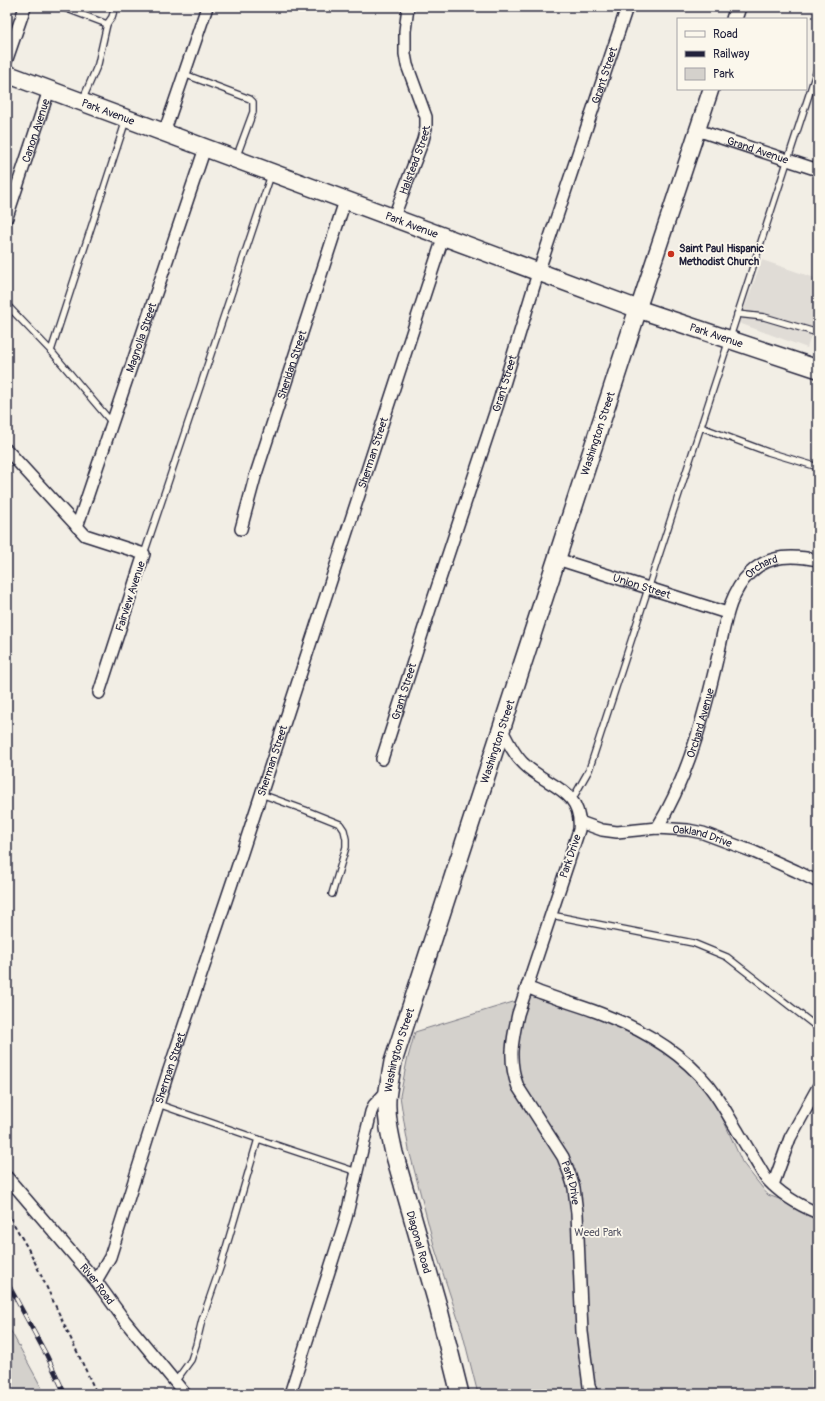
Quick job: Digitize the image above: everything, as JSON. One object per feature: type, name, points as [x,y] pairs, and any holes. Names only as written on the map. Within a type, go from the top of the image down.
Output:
[{"type":"main road","points":[[734,18],[738,7]]},
{"type":"main road","name":"Park Avenue","points":[[7,74],[638,310],[729,340],[817,366]]},
{"type":"main road","name":"Washington Street","points":[[388,1089],[393,1062],[711,90]]},
{"type":"main road","name":"Diagonal Road","points":[[388,1089],[387,1101],[389,1130],[394,1153],[438,1306],[460,1394]]},
{"type":"street","points":[[7,59],[25,7]]},
{"type":"street","points":[[164,133],[207,7]]},
{"type":"street","name":"Halstead Street","points":[[393,219],[423,140],[426,128],[426,117],[407,65],[405,54],[405,31],[408,7]]},
{"type":"street","name":"Grant Street","points":[[382,759],[498,404],[538,273],[627,7]]},
{"type":"street","name":"Canon Avenue","points":[[7,216],[49,90]]},
{"type":"street","name":"Grand Avenue","points":[[697,130],[818,170]]},
{"type":"street","name":"Magnolia Street","points":[[77,528],[205,148]]},
{"type":"street","name":"Sheridan Street","points":[[241,529],[254,477],[345,201]]},
{"type":"street","name":"Sherman Street","points":[[96,1282],[110,1257],[158,1104],[262,794],[443,238]]},
{"type":"street","name":"Fairview Avenue","points":[[7,450],[85,535],[144,554],[99,693]]},
{"type":"street","name":"Orchard","points":[[727,613],[742,583],[749,573],[769,560],[785,556],[804,557],[818,560]]},
{"type":"street","name":"Union Street","points":[[557,558],[727,613]]},
{"type":"street","name":"Orchard Avenue","points":[[657,828],[682,777],[696,740],[727,613]]},
{"type":"street","name":"Park Drive","points":[[501,728],[508,742],[523,763],[532,772],[566,792],[572,800],[579,815],[580,822],[579,830],[518,1014],[513,1037],[512,1061],[514,1075],[522,1094],[563,1157],[574,1188],[577,1213],[582,1332],[589,1386],[592,1394]]},
{"type":"street","name":"Oakland Drive","points":[[580,822],[602,830],[617,832],[657,828],[688,830],[703,833],[754,852],[818,882]]},
{"type":"street","points":[[527,987],[626,1024],[676,1054],[694,1069],[726,1109],[766,1177],[783,1193],[814,1211],[818,1217]]},
{"type":"street","points":[[773,1185],[790,1138],[818,1087]]},
{"type":"street","name":"Washington Street","points":[[290,1394],[346,1218],[371,1112],[388,1089]]},
{"type":"street","name":"River Road","points":[[9,1184],[96,1282],[125,1321],[185,1394]]},
{"type":"lane","points":[[62,7],[107,24]]},
{"type":"lane","points":[[82,102],[98,64],[107,24],[112,17],[115,7]]},
{"type":"lane","points":[[572,800],[589,770],[818,67]]},
{"type":"lane","points":[[184,74],[253,102],[253,112],[235,160]]},
{"type":"lane","points":[[51,351],[127,119]]},
{"type":"lane","points":[[144,554],[271,173]]},
{"type":"lane","points":[[7,305],[51,351],[113,424]]},
{"type":"lane","points":[[737,314],[764,317],[818,333]]},
{"type":"lane","points":[[701,427],[768,452],[818,467]]},
{"type":"lane","points":[[262,794],[340,824],[346,838],[346,847],[332,894]]},
{"type":"lane","points":[[550,915],[693,943],[727,957],[818,1028]]},
{"type":"lane","points":[[158,1104],[258,1140],[357,1172]]},
{"type":"lane","points":[[175,1382],[191,1360],[196,1346],[202,1320],[221,1265],[258,1140]]},
{"type":"path","points":[[7,1212],[34,1261],[97,1394]]},
{"type":"shaded area","points":[[762,260],[818,279],[818,314],[807,348],[739,323]]},
{"type":"green space","name":"Weed Park","points":[[536,995],[632,1031],[677,1061],[715,1101],[742,1162],[768,1195],[818,1213],[818,1394],[478,1394],[462,1331],[435,1249],[409,1150],[400,1096],[415,1032]]},
{"type":"green space","points":[[7,1324],[45,1394],[7,1394]]},
{"type":"railway","points":[[7,1282],[47,1356],[65,1394]]},
{"type":"place","name":"Saint Paul Hispanic Methodist Church","points":[[671,254]]}]
